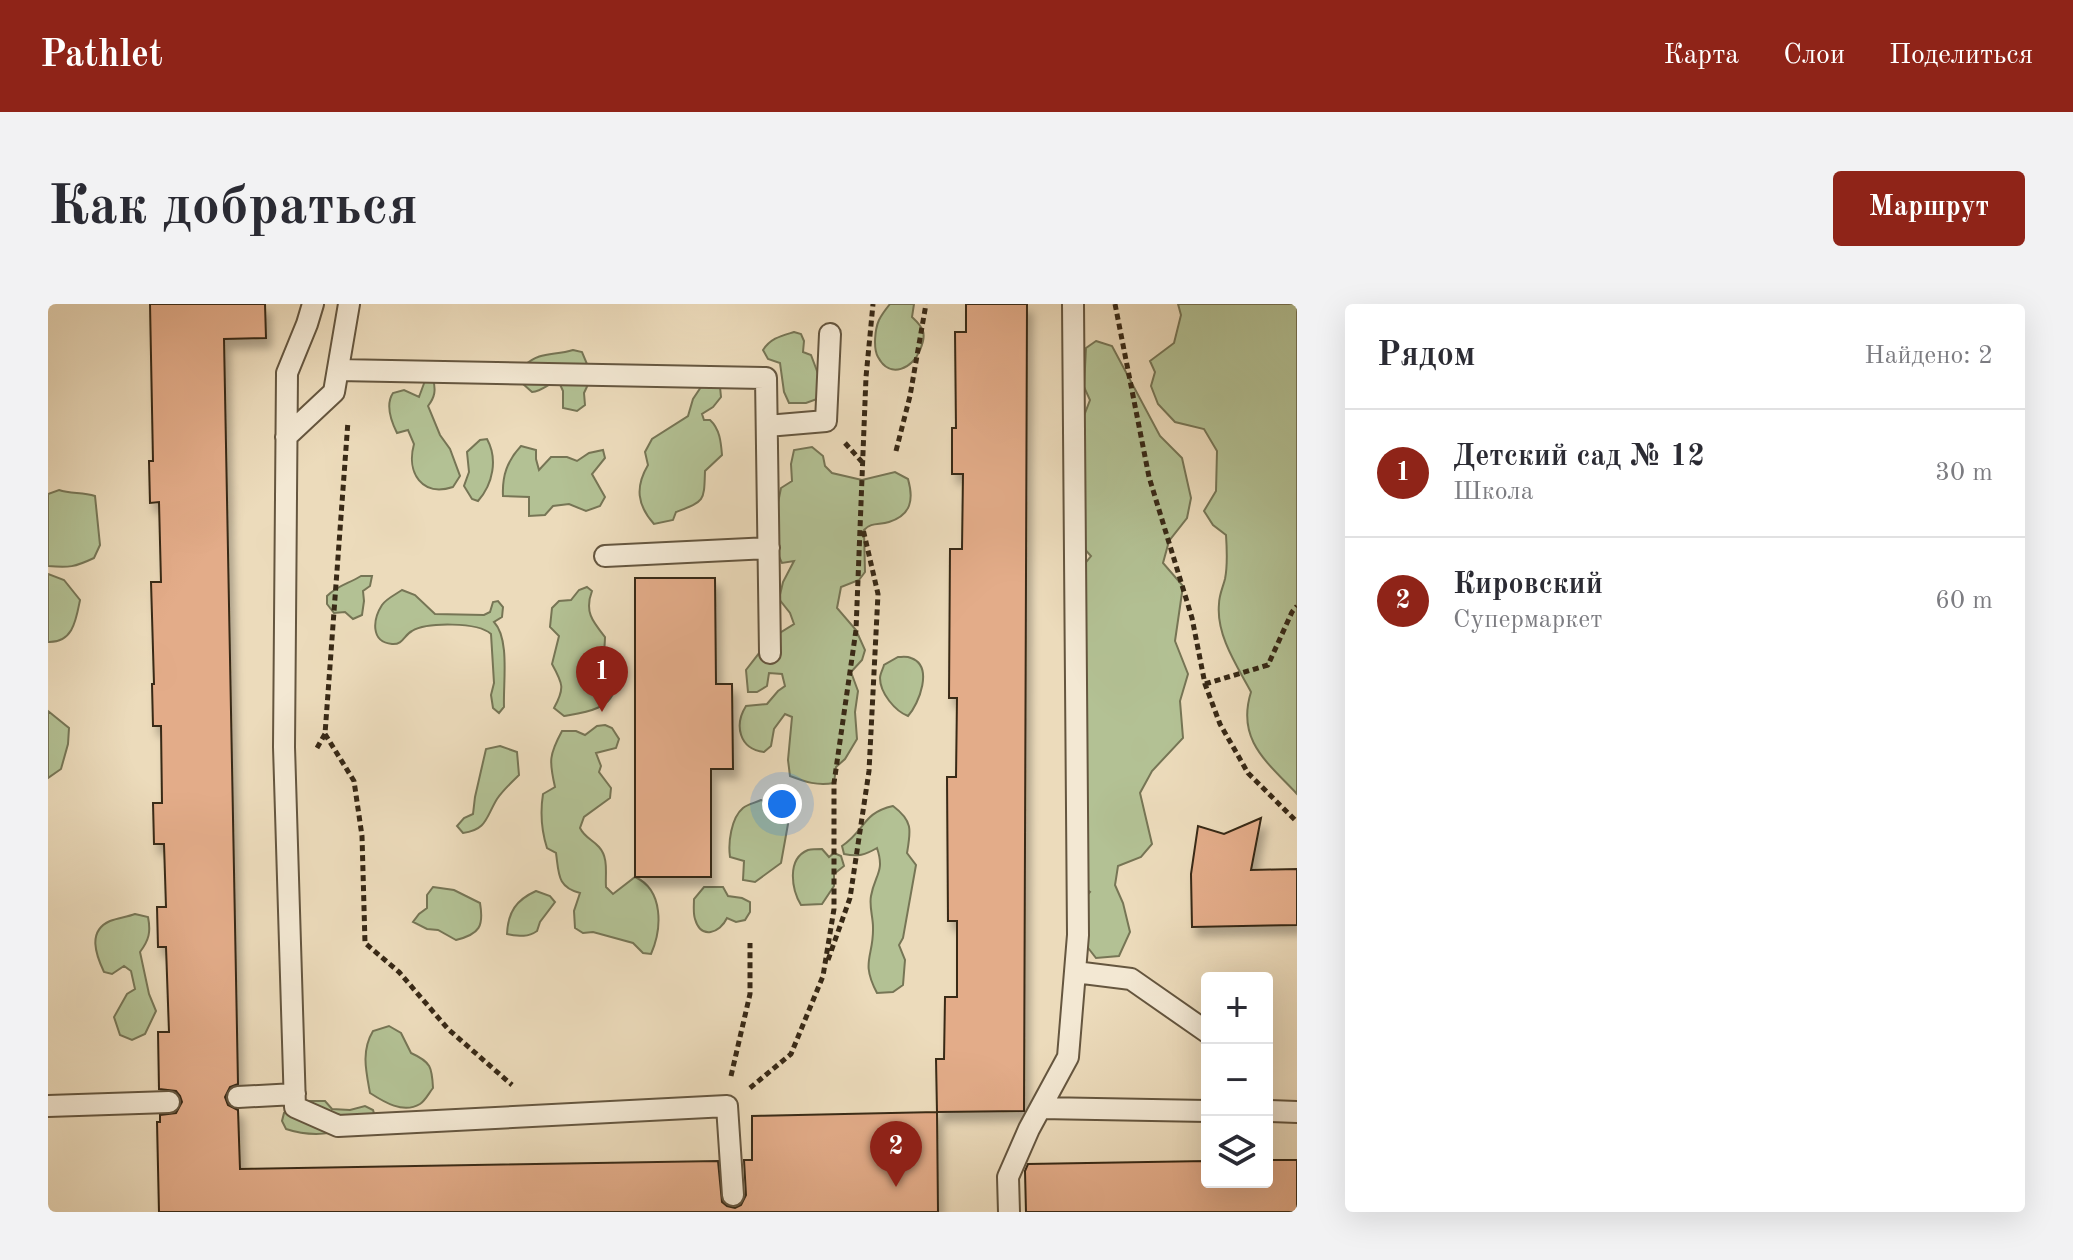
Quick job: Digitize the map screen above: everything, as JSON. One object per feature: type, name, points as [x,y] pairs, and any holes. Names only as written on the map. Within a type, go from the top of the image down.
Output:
[{"type":"lane","points":[[313,304],[287,373],[284,747],[295,1107],[338,1126],[727,1106],[733,1195]]},
{"type":"lane","points":[[286,437],[334,392],[349,304]]},
{"type":"lane","points":[[1009,1212],[1008,1177],[1068,1057],[1078,935],[1073,304]]},
{"type":"lane","points":[[767,426],[826,421],[830,334]]},
{"type":"lane","points":[[338,370],[766,378],[770,653]]},
{"type":"lane","points":[[605,556],[769,548]]},
{"type":"lane","points":[[1075,972],[1131,979],[1201,1028]]},
{"type":"lane","points":[[238,1097],[295,1094]]},
{"type":"lane","points":[[48,1106],[169,1102]]},
{"type":"lane","points":[[1041,1108],[1201,1111]]},
{"type":"lane","points":[[1273,1111],[1297,1112]]},
{"type":"path","points":[[823,976],[834,909],[834,783],[856,630],[866,377],[873,304]]},
{"type":"path","points":[[896,451],[910,396],[926,304]]},
{"type":"path","points":[[1115,304],[1149,477],[1192,618],[1205,684],[1220,724],[1248,773],[1297,822]]},
{"type":"path","points":[[286,799],[325,734],[349,415],[334,392]]},
{"type":"path","points":[[727,1106],[791,1054],[850,898],[869,771],[878,594],[861,517]]},
{"type":"path","points":[[1205,684],[1268,665],[1297,606]]},
{"type":"path","points":[[325,734],[354,781],[362,836],[365,943],[399,972],[448,1029],[515,1088]]},
{"type":"path","points":[[727,1106],[750,994],[750,943]]},
{"type":"green space","points":[[890,304],[914,304],[912,317],[924,335],[917,356],[907,366],[895,370],[883,364],[876,353],[875,344],[879,320]]},
{"type":"green space","points":[[1178,304],[1297,304],[1297,794],[1265,760],[1251,737],[1247,709],[1251,692],[1221,627],[1219,601],[1227,568],[1226,535],[1213,525],[1204,511],[1216,491],[1217,451],[1204,429],[1175,422],[1158,404],[1151,386],[1155,372],[1150,361],[1174,343],[1181,315]]},
{"type":"green space","points":[[794,332],[801,334],[803,352],[811,355],[820,379],[817,399],[806,403],[789,403],[784,392],[780,363],[768,359],[763,350],[773,340]]},
{"type":"green space","points":[[1096,341],[1112,346],[1160,436],[1182,458],[1191,498],[1187,518],[1169,541],[1163,563],[1183,586],[1175,641],[1188,674],[1180,701],[1183,738],[1152,771],[1140,793],[1152,844],[1141,857],[1118,866],[1115,885],[1130,932],[1119,956],[1096,958],[1078,935],[1077,907],[1090,892],[1077,882],[1075,576],[1091,556],[1081,545],[1082,421],[1090,400],[1084,387],[1086,348]]},
{"type":"green space","points":[[573,350],[582,352],[592,376],[584,393],[585,405],[577,411],[563,408],[563,391],[558,380],[532,392],[522,383],[524,366],[530,361]]},
{"type":"green space","points":[[426,378],[433,379],[434,387],[428,406],[460,476],[453,487],[433,489],[419,480],[412,464],[414,444],[408,430],[397,433],[390,413],[389,403],[393,393],[404,390],[419,397]]},
{"type":"green space","points":[[701,387],[720,387],[721,397],[702,414],[704,420],[710,420],[716,428],[722,455],[705,471],[701,499],[676,512],[673,520],[654,524],[644,510],[640,496],[641,481],[648,465],[645,452],[652,439],[688,416]]},
{"type":"green space","points":[[487,439],[492,455],[492,471],[478,501],[472,499],[464,486],[469,472],[467,452],[480,440]]},
{"type":"green space","points":[[521,446],[536,450],[539,470],[551,457],[567,457],[577,461],[589,453],[603,450],[605,458],[592,474],[605,497],[600,506],[586,511],[569,504],[553,506],[545,515],[529,516],[529,497],[503,496],[506,469]]},
{"type":"green space","points":[[812,447],[823,456],[825,466],[832,473],[862,480],[895,472],[908,479],[911,494],[909,506],[902,515],[864,530],[865,572],[859,580],[841,587],[837,608],[856,630],[865,650],[862,660],[851,672],[858,691],[855,712],[857,739],[836,767],[834,783],[828,784],[790,776],[788,760],[792,717],[785,714],[774,729],[771,746],[764,752],[744,741],[740,728],[746,706],[767,704],[785,686],[782,674],[769,673],[767,686],[757,692],[748,692],[746,670],[770,639],[794,624],[779,599],[783,582],[794,561],[782,563],[778,554],[776,516],[781,488],[792,481],[794,450]]},
{"type":"green space","points":[[59,490],[95,496],[100,545],[94,558],[72,566],[48,566],[48,494]]},
{"type":"green space","points":[[48,574],[64,580],[80,600],[72,629],[63,639],[48,642]]},
{"type":"green space","points":[[361,576],[372,576],[370,586],[363,591],[362,615],[353,619],[345,612],[334,613],[327,604],[327,596]]},
{"type":"green space","points":[[587,587],[592,591],[589,611],[605,637],[604,660],[615,686],[609,700],[602,705],[587,712],[564,716],[554,708],[561,686],[552,664],[559,636],[550,627],[552,608],[559,601],[571,600],[579,590]]},
{"type":"green space","points":[[402,590],[415,595],[435,614],[484,615],[490,612],[493,602],[498,601],[503,607],[502,617],[494,622],[502,639],[505,662],[504,707],[499,713],[493,708],[491,695],[494,683],[491,634],[464,625],[440,625],[412,631],[396,644],[380,639],[375,629],[379,611],[386,600]]},
{"type":"green space","points":[[898,657],[911,658],[922,669],[920,694],[908,716],[889,701],[881,684],[884,665]]},
{"type":"green space","points":[[48,711],[69,728],[61,769],[48,778]]},
{"type":"green space","points":[[597,726],[612,728],[619,739],[616,748],[596,753],[601,766],[599,772],[611,788],[610,798],[584,817],[580,828],[602,851],[606,887],[613,894],[635,877],[651,891],[656,900],[658,922],[651,954],[643,953],[633,943],[593,932],[583,933],[575,928],[574,911],[580,893],[563,883],[556,853],[547,848],[543,834],[543,794],[555,787],[551,758],[562,731],[585,735]]},
{"type":"green space","points":[[500,746],[517,752],[519,775],[499,796],[481,826],[463,833],[457,826],[473,814],[486,749]]},
{"type":"green space","points":[[761,800],[781,807],[788,824],[781,863],[755,882],[743,880],[744,861],[730,857],[731,831],[739,812]]},
{"type":"green space","points":[[893,806],[907,821],[910,832],[907,853],[916,865],[903,938],[899,945],[905,960],[903,985],[893,992],[877,993],[869,966],[873,937],[871,900],[880,868],[879,856],[877,848],[861,855],[844,854],[842,846],[875,813]]},
{"type":"green space","points":[[822,849],[829,857],[834,853],[841,856],[844,866],[834,874],[834,886],[822,904],[801,905],[793,883],[796,860],[808,850]]},
{"type":"green space","points":[[433,887],[454,890],[480,903],[481,918],[475,932],[456,940],[413,922],[427,908],[427,895]]},
{"type":"green space","points":[[704,887],[723,887],[728,896],[750,902],[750,912],[745,920],[736,922],[727,918],[711,932],[702,930],[694,917],[694,899]]},
{"type":"green space","points":[[536,891],[550,896],[555,902],[537,931],[526,936],[507,934],[514,908],[523,898]]},
{"type":"green space","points":[[135,914],[148,917],[148,936],[140,952],[156,1011],[145,1034],[132,1040],[120,1035],[114,1017],[127,994],[135,989],[131,971],[124,966],[112,974],[104,972],[95,944],[103,925]]},
{"type":"green space","points":[[389,1026],[401,1033],[411,1053],[423,1059],[431,1070],[433,1088],[422,1103],[414,1107],[394,1106],[370,1093],[367,1046],[373,1031]]},
{"type":"green space","points":[[305,1101],[325,1101],[332,1109],[350,1110],[365,1106],[373,1110],[376,1120],[321,1134],[286,1129],[282,1121],[284,1113]]},
{"type":"building","points":[[150,304],[265,304],[266,338],[224,339],[238,1084],[230,1087],[225,1097],[228,1105],[238,1110],[240,1169],[718,1161],[722,1202],[735,1208],[741,1205],[746,1195],[744,1160],[752,1160],[752,1116],[937,1112],[938,1212],[159,1212],[157,1122],[160,1122],[160,1115],[176,1113],[182,1102],[176,1091],[159,1089],[158,1032],[169,1032],[166,947],[158,947],[157,907],[166,907],[164,844],[154,844],[153,803],[162,803],[161,726],[153,726],[151,582],[161,582],[159,502],[150,503],[149,461],[153,461]]},
{"type":"building","points":[[966,304],[1027,304],[1024,1111],[937,1112],[936,1059],[944,1059],[945,997],[957,997],[957,921],[948,921],[947,777],[956,777],[957,698],[949,698],[950,549],[962,549],[963,474],[952,474],[952,428],[956,428],[955,332],[966,332]]},
{"type":"building","points":[[635,578],[715,578],[716,684],[732,684],[733,769],[711,769],[711,877],[635,877]]},
{"type":"building","points":[[1261,818],[1251,870],[1297,869],[1297,925],[1192,927],[1191,874],[1198,826],[1224,834]]},
{"type":"building","points":[[1273,1160],[1297,1160],[1297,1212],[1026,1212],[1025,1171],[1028,1164],[1201,1161],[1201,1188],[1273,1188]]},
{"type":"place","name":"Детский сад № 12","points":[[602,712]]},
{"type":"place","name":"Кировский","points":[[896,1187]]}]
